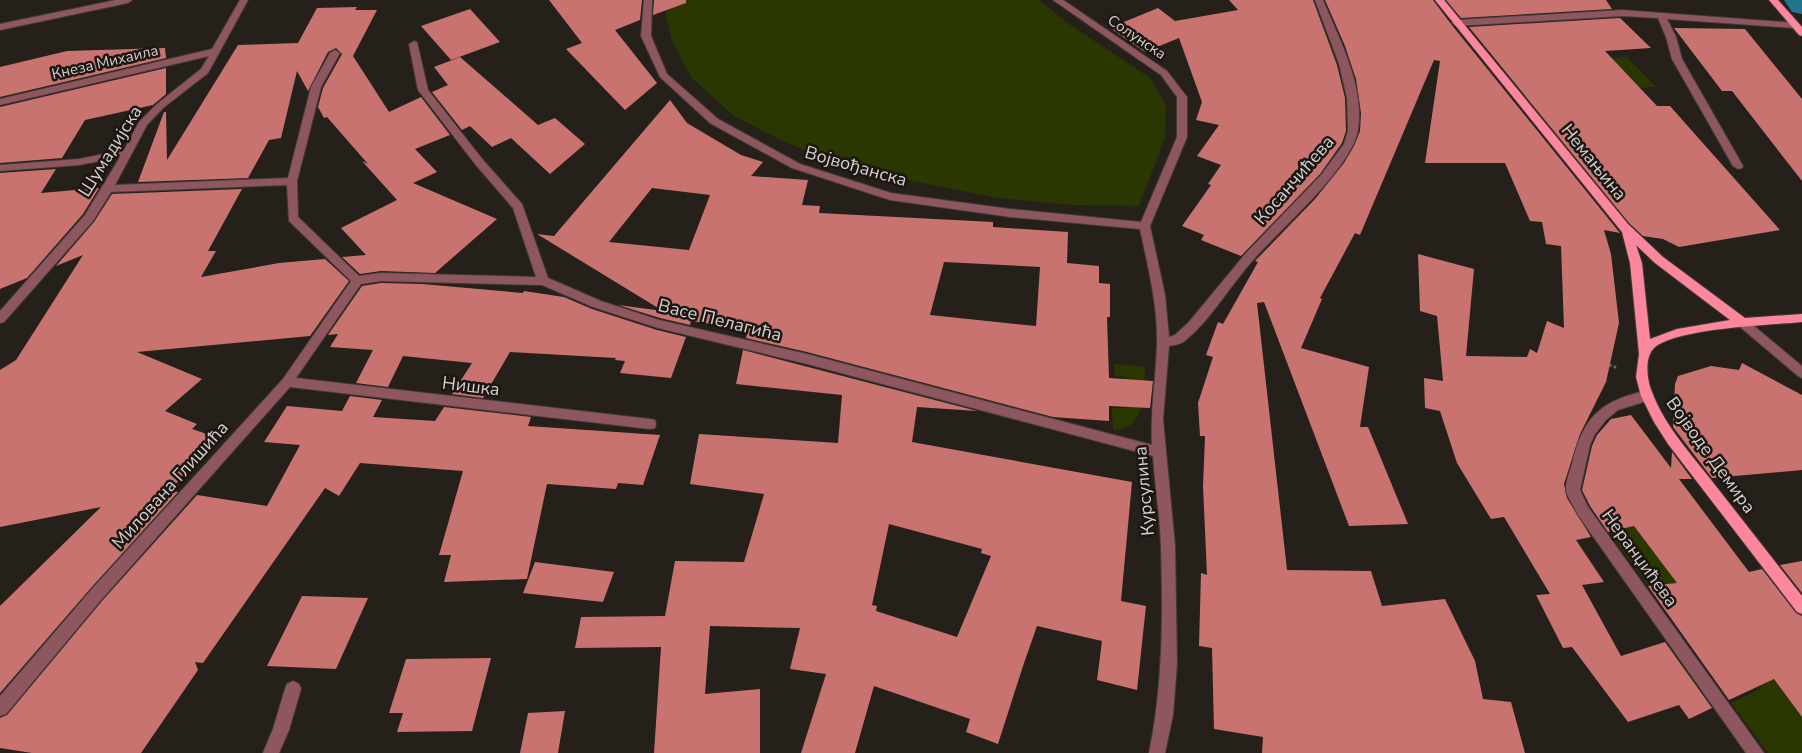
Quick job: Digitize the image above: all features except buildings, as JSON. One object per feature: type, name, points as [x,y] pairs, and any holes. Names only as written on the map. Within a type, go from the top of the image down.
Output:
[{"type":"main road","name":"Немањина","points":[[1439,0],[1624,227],[1674,272],[1744,324]]},
{"type":"main road","points":[[1773,0],[1802,33]]},
{"type":"main road","name":"Војводе Демира","points":[[1624,227],[1633,247],[1636,263],[1645,355],[1642,379],[1646,396],[1660,420],[1693,466],[1802,607]]},
{"type":"main road","points":[[1645,355],[1650,345],[1660,338],[1670,335],[1802,318]]},
{"type":"street","points":[[0,27],[128,0]]},
{"type":"street","name":"Шумадијска","points":[[0,319],[89,218],[108,189],[143,124],[152,113],[204,71],[217,51],[244,0]]},
{"type":"street","name":"Војвођанска","points":[[648,0],[646,36],[663,75],[714,121],[796,166],[890,196],[1010,213],[1145,226]]},
{"type":"street","name":"Солунска","points":[[1057,0],[1164,73],[1182,97],[1182,136],[1145,226]]},
{"type":"street","name":"Косанчићева","points":[[1163,343],[1179,339],[1184,335],[1249,258],[1328,174],[1347,149],[1353,133],[1350,94],[1345,70],[1319,0]]},
{"type":"street","points":[[1456,22],[1622,13],[1795,25]]},
{"type":"street","points":[[1661,16],[1671,37],[1677,59],[1738,166]]},
{"type":"street","points":[[335,53],[316,87],[292,181],[293,218],[358,280],[381,277],[544,282],[518,208],[479,162],[423,90],[414,44]]},
{"type":"street","name":"Кнеза Михаила","points":[[0,102],[217,51]]},
{"type":"street","points":[[0,168],[79,162],[126,154]]},
{"type":"street","points":[[108,189],[292,181]]},
{"type":"street","name":"Курсулина","points":[[1145,226],[1159,295],[1163,343],[1158,397],[1159,452],[1168,546],[1169,663],[1165,715],[1157,753]]},
{"type":"street","name":"Милована Глишића","points":[[0,708],[96,595],[287,382],[358,280]]},
{"type":"street","name":"Васе Пелагића","points":[[544,282],[597,304],[658,324],[807,358],[1159,452]]},
{"type":"street","points":[[1744,324],[1802,373]]},
{"type":"street","name":"Нишка","points":[[287,382],[650,424]]},
{"type":"street","name":"Неранџићева","points":[[1646,396],[1621,402],[1601,416],[1583,445],[1572,490],[1583,511],[1756,753]]},
{"type":"street","points":[[271,753],[281,730],[294,689]]},
{"type":"path","points":[[1609,365],[1618,368]]},
{"type":"green space","points":[[669,0],[1039,0],[1069,24],[1150,78],[1166,105],[1165,138],[1139,206],[1074,205],[997,198],[847,168],[783,141],[734,116],[691,77],[672,41],[666,16]]},
{"type":"green space","points":[[1627,57],[1656,87],[1636,88],[1589,60]]},
{"type":"green space","points":[[1114,364],[1145,367],[1143,398],[1137,417],[1132,424],[1124,429],[1113,430],[1112,408],[1127,408],[1125,377],[1115,376]]},
{"type":"green space","points":[[1634,526],[1653,552],[1666,550],[1682,583],[1648,586],[1610,533]]},
{"type":"green space","points":[[1760,661],[1802,717],[1802,753],[1768,753],[1731,703],[1762,688],[1743,663]]},
{"type":"waterway","points":[[1797,0],[1802,6]]}]
